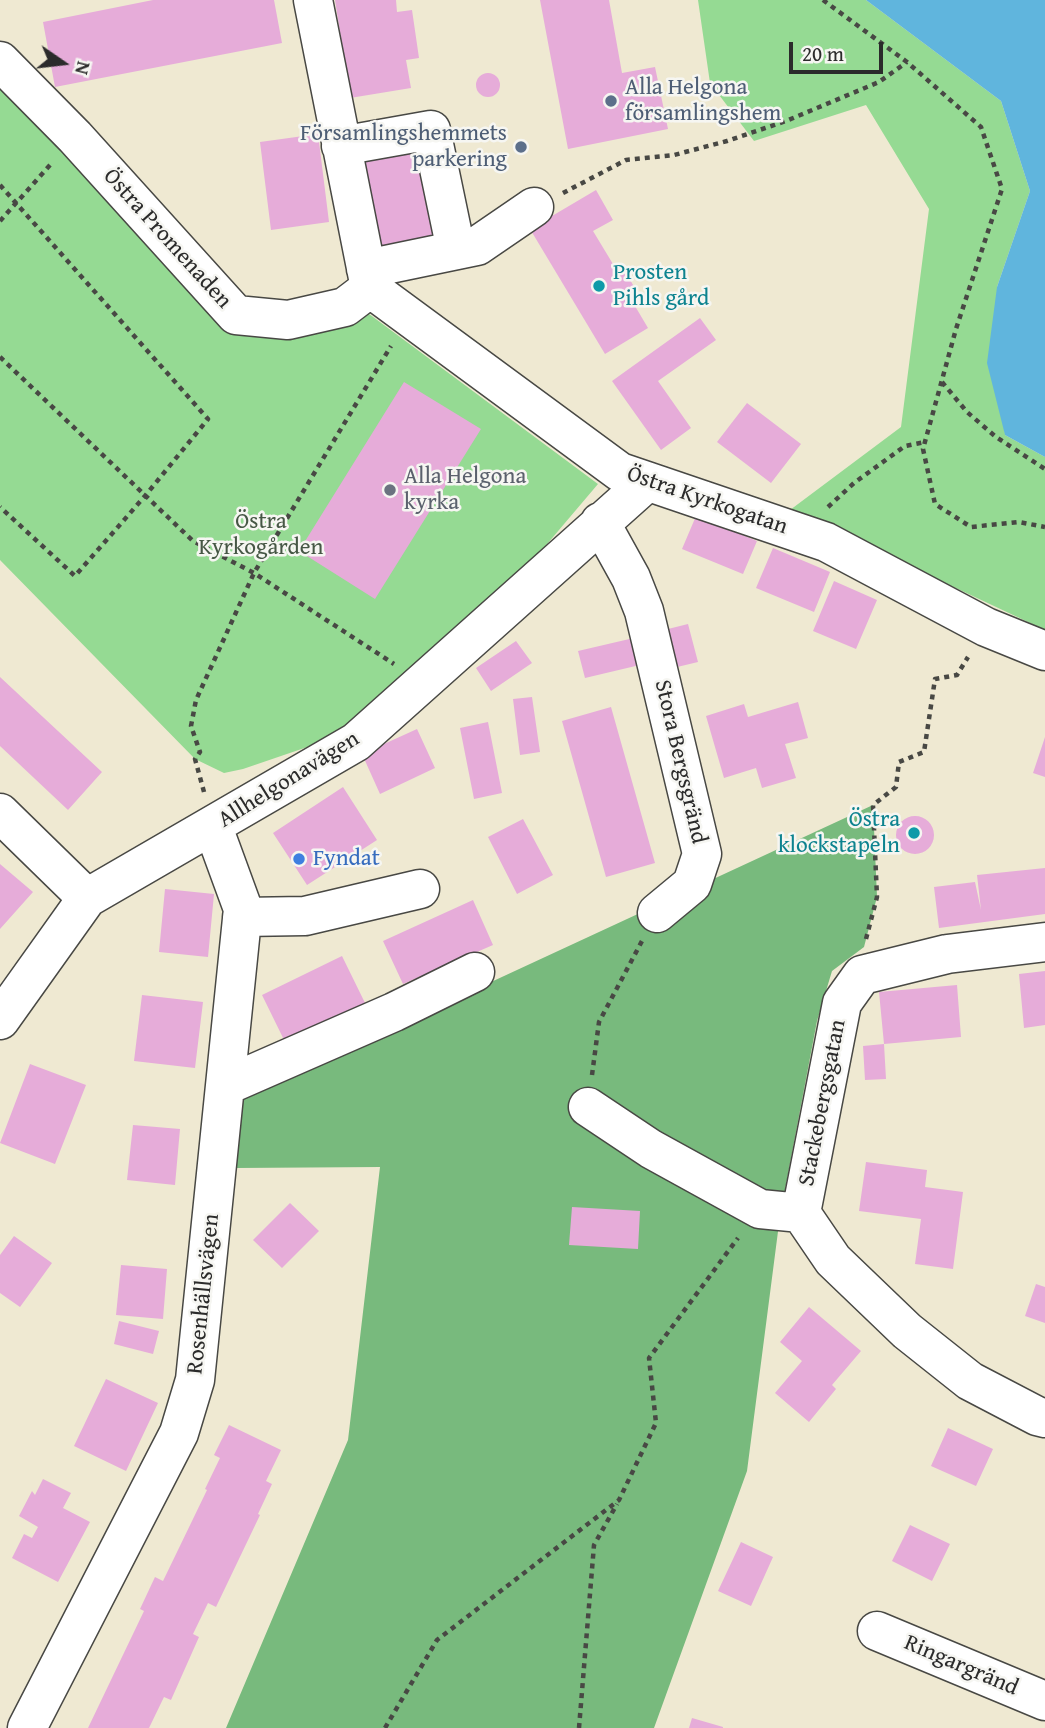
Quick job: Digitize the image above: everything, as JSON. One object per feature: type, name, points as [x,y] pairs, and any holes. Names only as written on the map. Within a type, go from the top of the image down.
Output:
[{"type":"street","points":[[313,0],[365,265],[477,246],[534,208]]},
{"type":"street","name":"Östra Promenaden","points":[[0,61],[75,137],[236,314],[288,320],[345,307],[365,265]]},
{"type":"street","points":[[341,146],[431,130],[456,250]]},
{"type":"street","name":"Östra Kyrkogatan","points":[[365,265],[409,316],[620,472],[825,542],[986,627],[1045,650]]},
{"type":"street","name":"Allhelgonavägen","points":[[0,1020],[87,898],[356,742],[647,481]]},
{"type":"street","name":"Stora Bergsgränd","points":[[600,522],[631,578],[644,611],[702,854],[692,884],[657,913]]},
{"type":"street","points":[[0,813],[87,898]]},
{"type":"street","name":"Rosenhällsvägen","points":[[27,1728],[179,1433],[195,1380],[243,917],[243,909],[213,827]]},
{"type":"street","points":[[243,917],[306,916],[419,889]]},
{"type":"street","points":[[862,975],[947,954],[1045,942]]},
{"type":"street","points":[[225,1086],[394,1012],[475,972]]},
{"type":"street","name":"Stackebergsgatan","points":[[862,975],[842,1003],[801,1213],[834,1260],[907,1331],[970,1381],[1045,1418]]},
{"type":"street","name":"Stackebergsgatan","points":[[588,1107],[650,1149],[760,1209],[801,1213]]},
{"type":"street","name":"Ringargränd","points":[[877,1631],[1045,1701]]},
{"type":"path","points":[[823,0],[907,62],[981,127],[1002,189],[956,328],[923,449],[935,504],[971,527],[1019,522],[1045,527]]},
{"type":"path","points":[[534,208],[626,160],[674,155],[786,121],[879,82],[907,62]]},
{"type":"path","points":[[0,222],[75,137]]},
{"type":"path","points":[[0,185],[208,419],[75,576],[0,507]]},
{"type":"path","points":[[213,827],[195,759],[200,752],[191,726],[196,700],[254,573],[397,335],[418,342],[409,316]]},
{"type":"path","points":[[0,357],[193,541],[254,573],[399,667],[427,680]]},
{"type":"path","points":[[942,381],[967,412],[996,438],[1045,468]]},
{"type":"path","points":[[794,531],[905,446],[925,442]]},
{"type":"path","points":[[862,975],[864,947],[877,897],[873,805],[896,787],[899,762],[924,751],[935,679],[957,675],[986,627]]},
{"type":"path","points":[[588,1107],[598,1022],[657,913]]},
{"type":"path","points":[[579,1728],[594,1545],[656,1423],[649,1358],[760,1209]]},
{"type":"path","points":[[385,1728],[437,1640],[619,1500]]},
{"type":"green space","points":[[698,0],[866,0],[1001,101],[1030,191],[997,287],[1005,435],[1045,457],[1045,630],[790,510],[901,427],[929,209],[866,105],[754,141],[710,83]]},
{"type":"green space","name":"Östra Kyrkogården","points":[[0,66],[231,329],[361,308],[598,484],[514,583],[371,709],[322,742],[224,773],[195,759],[0,560]]},
{"type":"green space","points":[[873,805],[877,897],[864,947],[832,971],[817,1021],[780,1216],[747,1471],[654,1728],[226,1728],[348,1440],[380,1167],[235,1168],[242,1079],[394,1027]]},
{"type":"water","points":[[866,0],[1045,0],[1045,457],[1005,435],[987,363],[997,287],[1030,191],[1001,101]]},
{"type":"building","points":[[153,0],[274,0],[282,43],[55,87],[43,22]]},
{"type":"building","points":[[335,0],[396,0],[397,12],[412,10],[419,58],[406,60],[411,88],[350,98]]},
{"type":"building","name":"Alla Helgona församlingshem","points":[[540,0],[609,0],[622,73],[655,67],[668,129],[568,149]]},
{"type":"building","points":[[483,73],[493,73],[500,80],[500,90],[493,97],[483,97],[476,90],[476,80]]},
{"type":"building","points":[[318,134],[329,222],[271,230],[260,142]]},
{"type":"building","points":[[423,147],[441,246],[382,258],[362,158]]},
{"type":"building","name":"Prosten Pihls gård","points":[[596,190],[613,220],[593,231],[616,269],[622,266],[643,302],[635,306],[648,328],[605,354],[530,229]]},
{"type":"building","points":[[700,318],[716,340],[658,381],[691,428],[661,450],[612,381]]},
{"type":"building","name":"Alla Helgona kyrka","points":[[404,382],[481,429],[375,599],[299,551]]},
{"type":"building","points":[[747,403],[801,444],[771,483],[717,442]]},
{"type":"building","points":[[696,516],[757,541],[743,574],[682,549]]},
{"type":"building","points":[[773,548],[830,572],[814,612],[756,588]]},
{"type":"building","points":[[834,581],[877,600],[856,649],[813,631]]},
{"type":"building","points":[[688,624],[698,662],[673,668],[664,630]]},
{"type":"building","points":[[638,637],[644,664],[585,678],[578,651]]},
{"type":"building","points":[[516,641],[532,663],[491,691],[476,668]]},
{"type":"building","points":[[0,677],[102,772],[68,810],[0,746]]},
{"type":"building","points":[[532,697],[540,752],[520,755],[513,699]]},
{"type":"building","points":[[798,702],[808,738],[785,744],[796,778],[762,788],[756,768],[724,778],[706,716],[744,704],[748,717]]},
{"type":"building","points":[[611,707],[655,863],[606,877],[562,721]]},
{"type":"building","points":[[488,722],[502,793],[474,799],[460,728]]},
{"type":"building","points":[[417,729],[435,768],[380,794],[362,754]]},
{"type":"building","points":[[1045,737],[1045,777],[1033,773]]},
{"type":"building","points":[[343,787],[377,840],[307,885],[273,833]]},
{"type":"building","name":"Östra klockstapeln","points":[[915,816],[929,821],[934,835],[929,849],[915,854],[901,849],[896,835],[901,821]]},
{"type":"building","points":[[523,819],[553,875],[517,894],[488,837]]},
{"type":"building","points":[[0,864],[33,892],[0,929]]},
{"type":"building","points":[[1045,868],[1045,914],[939,928],[934,887],[975,882],[981,910],[977,875]]},
{"type":"building","points":[[165,889],[214,894],[208,957],[159,952]]},
{"type":"building","points":[[473,900],[493,945],[403,984],[383,941]]},
{"type":"building","points":[[342,956],[367,1007],[287,1046],[262,995]]},
{"type":"building","points":[[1045,971],[1045,1025],[1024,1028],[1019,974]]},
{"type":"building","points":[[957,985],[961,1037],[884,1044],[879,992]]},
{"type":"building","points":[[142,995],[203,1002],[195,1068],[134,1061]]},
{"type":"building","points":[[884,1044],[886,1079],[865,1080],[863,1046]]},
{"type":"building","points":[[30,1064],[86,1085],[55,1164],[0,1143]]},
{"type":"building","points":[[133,1125],[180,1129],[175,1185],[127,1180]]},
{"type":"building","points":[[866,1162],[927,1170],[925,1187],[963,1192],[953,1269],[915,1264],[921,1219],[859,1211]]},
{"type":"building","points":[[290,1203],[319,1231],[282,1268],[253,1240]]},
{"type":"building","points":[[572,1207],[640,1211],[638,1249],[569,1245]]},
{"type":"building","points":[[14,1236],[52,1263],[20,1307],[0,1293],[0,1255]]},
{"type":"building","points":[[121,1265],[167,1269],[163,1319],[116,1315]]},
{"type":"building","points":[[1036,1284],[1045,1287],[1045,1323],[1025,1316]]},
{"type":"building","points":[[809,1307],[861,1351],[832,1385],[836,1389],[809,1422],[775,1393],[802,1361],[780,1342]]},
{"type":"building","points":[[119,1321],[159,1331],[153,1354],[114,1344]]},
{"type":"building","points":[[106,1379],[158,1403],[126,1471],[74,1446]]},
{"type":"building","points":[[229,1425],[281,1450],[266,1481],[272,1484],[258,1514],[260,1515],[216,1607],[208,1603],[193,1634],[199,1637],[171,1700],[164,1697],[149,1728],[88,1728],[144,1611],[140,1609],[155,1577],[163,1581],[207,1490],[205,1489],[220,1458],[214,1455]]},
{"type":"building","points":[[948,1428],[993,1449],[976,1486],[931,1466]]},
{"type":"building","points":[[43,1479],[71,1493],[63,1508],[90,1522],[58,1582],[12,1558],[24,1534],[32,1538],[38,1527],[19,1516],[32,1491],[35,1495]]},
{"type":"building","points":[[910,1525],[950,1544],[932,1581],[892,1561]]},
{"type":"building","points":[[741,1542],[773,1557],[751,1606],[718,1591]]},
{"type":"building","points":[[692,1718],[723,1727],[723,1728],[689,1728]]},
{"type":"place","name":"Alla Helgona församlingshem","points":[[611,101]]},
{"type":"place","name":"Församlingshemmets parkering","points":[[521,147]]},
{"type":"place","name":"Prosten Pihls gård","points":[[599,286]]},
{"type":"place","name":"Alla Helgona kyrka","points":[[390,490]]},
{"type":"place","name":"Östra klockstapeln","points":[[914,833]]},
{"type":"place","name":"Fyndat","points":[[299,859]]}]
